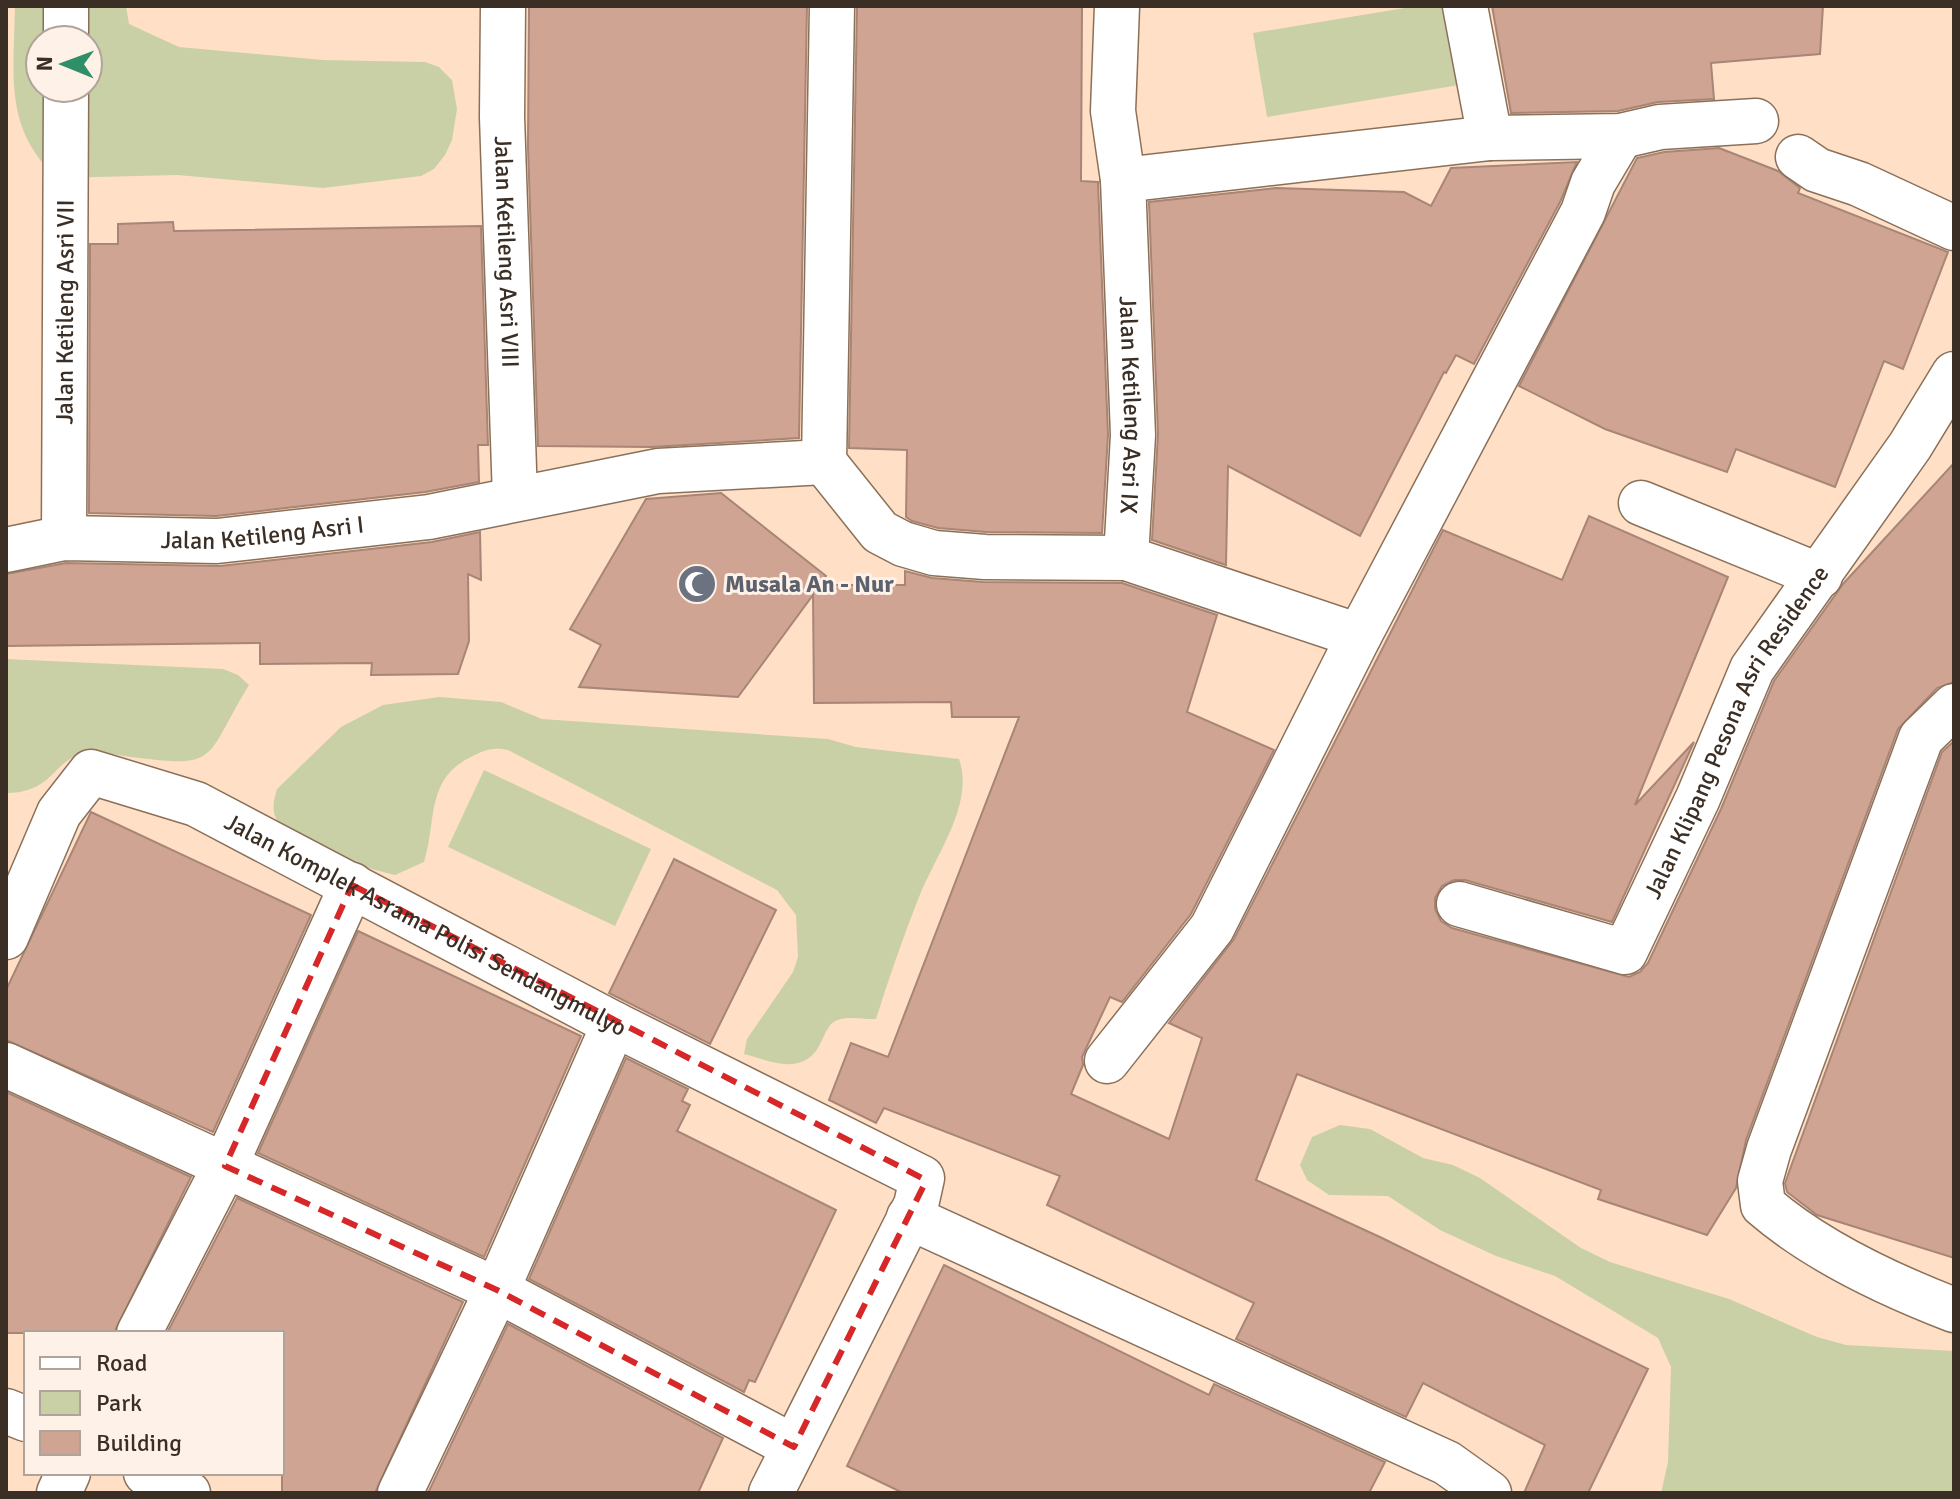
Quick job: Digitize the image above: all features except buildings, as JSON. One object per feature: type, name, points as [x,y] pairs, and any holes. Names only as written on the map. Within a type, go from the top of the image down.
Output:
[{"type":"street","name":"Jalan Ketileng Asri VIII","points":[[503,6],[502,117],[515,498]]},
{"type":"street","points":[[832,6],[824,462],[880,532],[903,544],[934,553],[985,557],[1126,558],[1359,636]]},
{"type":"street","name":"Jalan Ketileng Asri IX","points":[[1117,6],[1113,111],[1123,180],[1133,435],[1126,558]]},
{"type":"street","points":[[1465,6],[1490,138]]},
{"type":"street","name":"Jalan Ketileng Asri VII","points":[[64,538],[66,104]]},
{"type":"street","points":[[1123,180],[1490,138],[1621,136],[1660,127],[1756,121]]},
{"type":"street","points":[[1107,1061],[1212,928],[1359,636],[1579,220],[1593,183],[1621,136]]},
{"type":"street","points":[[1798,157],[1817,170],[1859,184],[1954,228]]},
{"type":"street","name":"Jalan Klipang Pesona Asri Residence","points":[[1459,904],[1625,952],[1698,798],[1752,669],[1820,576],[1954,374]]},
{"type":"street","name":"Jalan Ketileng Asri I","points":[[6,550],[64,538],[217,541],[429,517],[658,471],[824,462]]},
{"type":"street","points":[[1641,503],[1820,576]]},
{"type":"street","points":[[1954,706],[1921,738],[1769,1149],[1760,1181],[1763,1205],[1785,1224],[1907,1290],[1954,1310]]},
{"type":"street","name":"Jalan Komplek Asrama Polisi Sendangmulyo","points":[[6,937],[59,813],[91,772],[196,804],[614,1024],[915,1198],[1447,1463],[1489,1493]]},
{"type":"street","points":[[140,1331],[225,1166],[352,885]]},
{"type":"street","points":[[400,1493],[497,1290],[614,1024]]},
{"type":"street","points":[[6,1065],[497,1290],[787,1478],[915,1198]]},
{"type":"street","points":[[150,1475],[188,1493]]},
{"type":"highlighted area","points":[[352,885],[922,1178],[923,1187],[794,1447],[497,1290],[225,1166]]},
{"type":"green space","points":[[15,6],[126,6],[129,24],[179,47],[323,60],[425,62],[439,67],[452,80],[457,109],[452,140],[445,155],[434,169],[421,176],[323,188],[177,175],[57,178],[28,140],[15,99]]},
{"type":"green space","points":[[1417,6],[1453,6],[1465,84],[1267,117],[1253,33]]},
{"type":"green space","points":[[6,659],[223,669],[238,675],[249,685],[215,745],[194,760],[156,760],[86,753],[64,763],[33,788],[6,793]]},
{"type":"green space","points":[[439,697],[501,702],[542,719],[828,739],[856,747],[959,759],[963,776],[958,812],[919,897],[876,1019],[837,1020],[827,1029],[816,1051],[800,1062],[782,1064],[744,1054],[747,1039],[793,972],[798,957],[796,915],[777,890],[508,750],[493,749],[480,753],[456,766],[446,777],[435,802],[424,862],[395,875],[331,855],[285,830],[274,812],[277,789],[341,727],[383,705]]},
{"type":"green space","points":[[484,770],[651,849],[615,926],[448,847]]},
{"type":"green space","points":[[1340,1125],[1370,1129],[1423,1158],[1453,1165],[1480,1178],[1581,1248],[1610,1262],[1729,1299],[1817,1337],[1846,1345],[1954,1351],[1954,1493],[1661,1493],[1668,1462],[1671,1367],[1658,1338],[1555,1276],[1496,1256],[1440,1230],[1388,1196],[1329,1195],[1307,1180],[1300,1165],[1312,1137]]},
{"type":"place","name":"Musala An - Nur","points":[[697,584]]}]
